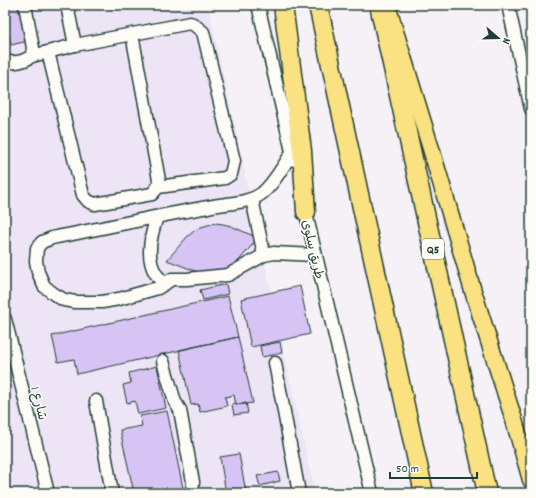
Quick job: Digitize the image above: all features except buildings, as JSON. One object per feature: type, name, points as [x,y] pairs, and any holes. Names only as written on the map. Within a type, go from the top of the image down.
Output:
[{"type":"highway","points":[[283,5],[302,151],[306,212]]},
{"type":"highway","points":[[318,5],[424,493]]},
{"type":"highway","name":"Q5","points":[[379,5],[486,493]]},
{"type":"main road","points":[[386,5],[432,152],[473,292],[514,420],[531,480]]},
{"type":"street","points":[[25,5],[33,48],[32,56]]},
{"type":"street","points":[[67,5],[75,45]]},
{"type":"street","name":"طريق سلوى","points":[[258,5],[315,255],[372,493]]},
{"type":"street","points":[[508,5],[531,109]]},
{"type":"street","points":[[5,61],[14,63],[24,61],[32,56],[75,45],[190,23],[194,24],[203,32],[234,161],[231,174],[225,178],[158,187]]},
{"type":"street","points":[[48,52],[82,195],[88,201],[95,204],[152,194],[158,187],[159,180],[132,34]]},
{"type":"street","points":[[292,153],[266,189],[252,200],[208,206],[52,238],[42,242],[37,248],[36,261],[38,272],[44,286],[64,300],[75,302],[102,302],[119,299],[158,288],[172,279],[228,275],[264,255],[274,253],[315,255]]},
{"type":"street","points":[[252,200],[264,255]]},
{"type":"street","points":[[157,217],[152,234],[150,253],[156,274],[165,284]]},
{"type":"street","name":"شارع 1","points":[[5,319],[48,493]]},
{"type":"street","points":[[163,361],[175,402],[180,410],[193,482],[192,493]]},
{"type":"street","points":[[275,363],[299,493]]},
{"type":"street","points":[[96,401],[112,493]]},
{"type":"shaded area","points":[[5,5],[208,5],[315,493],[5,493]]}]
